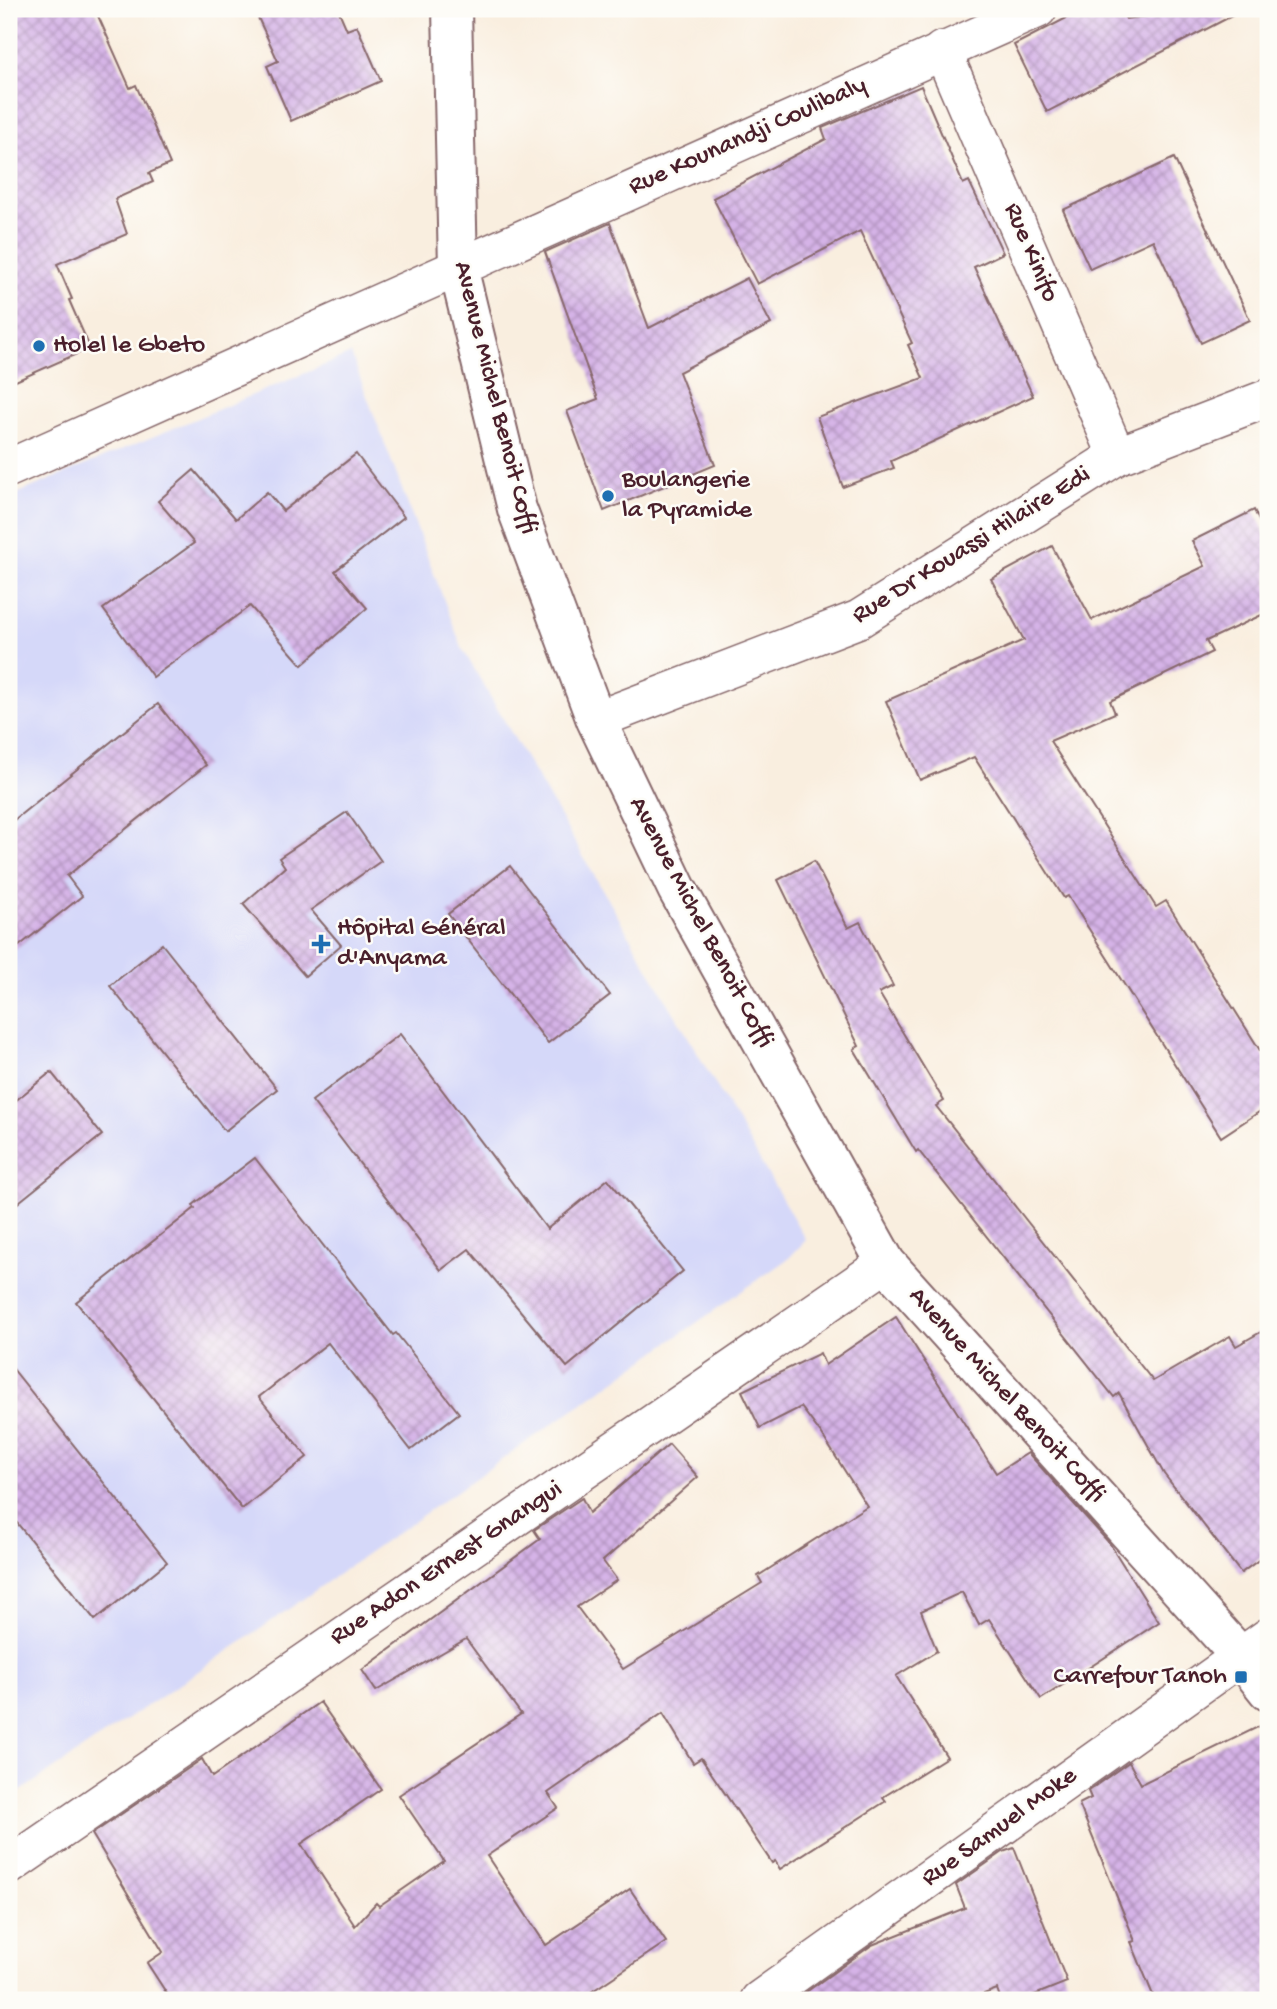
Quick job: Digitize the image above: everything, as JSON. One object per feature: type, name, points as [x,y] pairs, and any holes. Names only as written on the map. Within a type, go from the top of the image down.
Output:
[{"type":"street","name":"Avenue Michel Benoit Coffi","points":[[452,9],[458,267],[517,509],[596,720],[677,889],[886,1263],[1254,1646],[1268,1691]]},
{"type":"street","name":"Rue Kounandji Coulibaly","points":[[9,468],[1038,9]]},
{"type":"street","name":"Rue Kinifo","points":[[942,50],[1117,456]]},
{"type":"street","name":"Rue Dr Kouassi Hilaire Edi","points":[[596,720],[859,619],[1117,456],[1268,398]]},
{"type":"street","name":"Rue Adon Ernest Gnangui","points":[[9,1866],[886,1263]]},
{"type":"street","name":"Rue Samuel Moke","points":[[759,2000],[1254,1646]]},
{"type":"shaded area","name":"Hôpital Général d'Anyama","points":[[351,354],[462,648],[806,1240],[789,1258],[246,1639],[9,1799],[9,497]]},
{"type":"building","points":[[9,9],[95,9],[130,88],[136,85],[170,164],[149,173],[153,182],[115,199],[127,234],[57,264],[90,348],[9,384]]},
{"type":"building","points":[[254,9],[338,9],[347,30],[357,26],[381,81],[291,121],[267,66],[278,61]]},
{"type":"building","points":[[1084,9],[1120,9],[1126,19],[1196,9],[1245,9],[1047,112],[1014,45]]},
{"type":"building","points":[[921,86],[963,184],[969,181],[1003,253],[974,267],[1033,396],[891,461],[894,468],[843,487],[817,417],[923,378],[908,345],[912,343],[860,231],[757,284],[713,198],[826,139],[822,128]]},
{"type":"building","points":[[1174,158],[1250,320],[1201,343],[1153,240],[1090,269],[1063,210]]},
{"type":"building","points":[[610,223],[649,328],[747,278],[771,324],[679,372],[715,465],[604,511],[567,411],[598,399],[545,252]]},
{"type":"building","points":[[356,454],[404,517],[335,571],[367,608],[302,665],[250,606],[153,677],[103,609],[194,543],[158,501],[194,470],[236,519],[267,492],[283,511]]},
{"type":"building","points":[[1254,510],[1268,539],[1268,612],[1206,641],[1212,652],[1110,701],[1115,713],[1050,741],[1156,907],[1166,901],[1268,1063],[1268,1106],[1221,1137],[1068,896],[1064,898],[974,757],[920,780],[886,701],[1024,640],[991,579],[1052,546],[1092,620],[1205,566],[1192,541]]},
{"type":"building","points":[[158,704],[206,765],[67,876],[82,896],[9,954],[9,824]]},
{"type":"building","points":[[347,812],[381,861],[311,910],[341,945],[305,976],[243,904],[285,867],[279,858]]},
{"type":"building","points":[[814,861],[848,928],[860,922],[893,986],[879,993],[944,1101],[936,1106],[1153,1381],[1230,1336],[1236,1346],[1268,1328],[1268,1553],[1241,1573],[1164,1474],[1119,1393],[1114,1397],[918,1150],[916,1152],[854,1049],[859,1046],[778,880]]},
{"type":"building","points":[[510,866],[610,995],[548,1043],[448,914]]},
{"type":"building","points":[[162,944],[277,1089],[225,1131],[110,986]]},
{"type":"building","points":[[400,1034],[547,1229],[608,1179],[683,1271],[567,1367],[469,1249],[441,1270],[312,1101]]},
{"type":"building","points":[[51,1072],[102,1135],[9,1210],[9,1106]]},
{"type":"building","points":[[255,1158],[393,1335],[396,1333],[459,1413],[411,1450],[328,1343],[259,1397],[307,1457],[242,1509],[76,1302],[195,1208],[193,1205]]},
{"type":"building","points":[[896,1317],[996,1473],[1028,1453],[1110,1544],[1159,1622],[1041,1699],[989,1619],[979,1625],[962,1592],[921,1611],[937,1651],[896,1676],[947,1757],[883,1797],[886,1801],[780,1869],[775,1861],[772,1863],[701,1758],[693,1763],[663,1713],[548,1793],[558,1808],[487,1856],[546,1945],[630,1889],[666,1942],[579,2000],[171,2000],[147,1963],[163,1952],[92,1834],[202,1759],[212,1777],[320,1702],[381,1789],[301,1844],[355,1926],[376,1903],[379,1906],[444,1861],[399,1795],[521,1714],[466,1639],[376,1691],[362,1670],[540,1539],[534,1530],[582,1498],[589,1513],[669,1444],[698,1477],[603,1561],[617,1580],[577,1607],[623,1669],[762,1583],[758,1576],[867,1506],[801,1407],[760,1428],[742,1391],[820,1353],[825,1365]]},
{"type":"building","points":[[9,1364],[167,1562],[95,1620],[9,1513]]},
{"type":"building","points":[[1268,1722],[1268,2000],[1155,2000],[1131,1942],[1135,1941],[1079,1804],[1091,1798],[1088,1791],[1129,1762],[1141,1784]]},
{"type":"building","points":[[1014,1848],[1067,1982],[1022,2000],[1001,2000],[997,1989],[968,2000],[795,2000],[872,1945],[965,1908],[956,1885],[1003,1852]]},
{"type":"place","name":"Holel le Gbeto","points":[[39,346]]},
{"type":"place","name":"Boulangerie la Pyramide","points":[[608,496]]},
{"type":"place","name":"Hôpital Général d'Anyama","points":[[321,944]]},
{"type":"place","name":"Carrefour Tanoh","points":[[1241,1677]]}]
